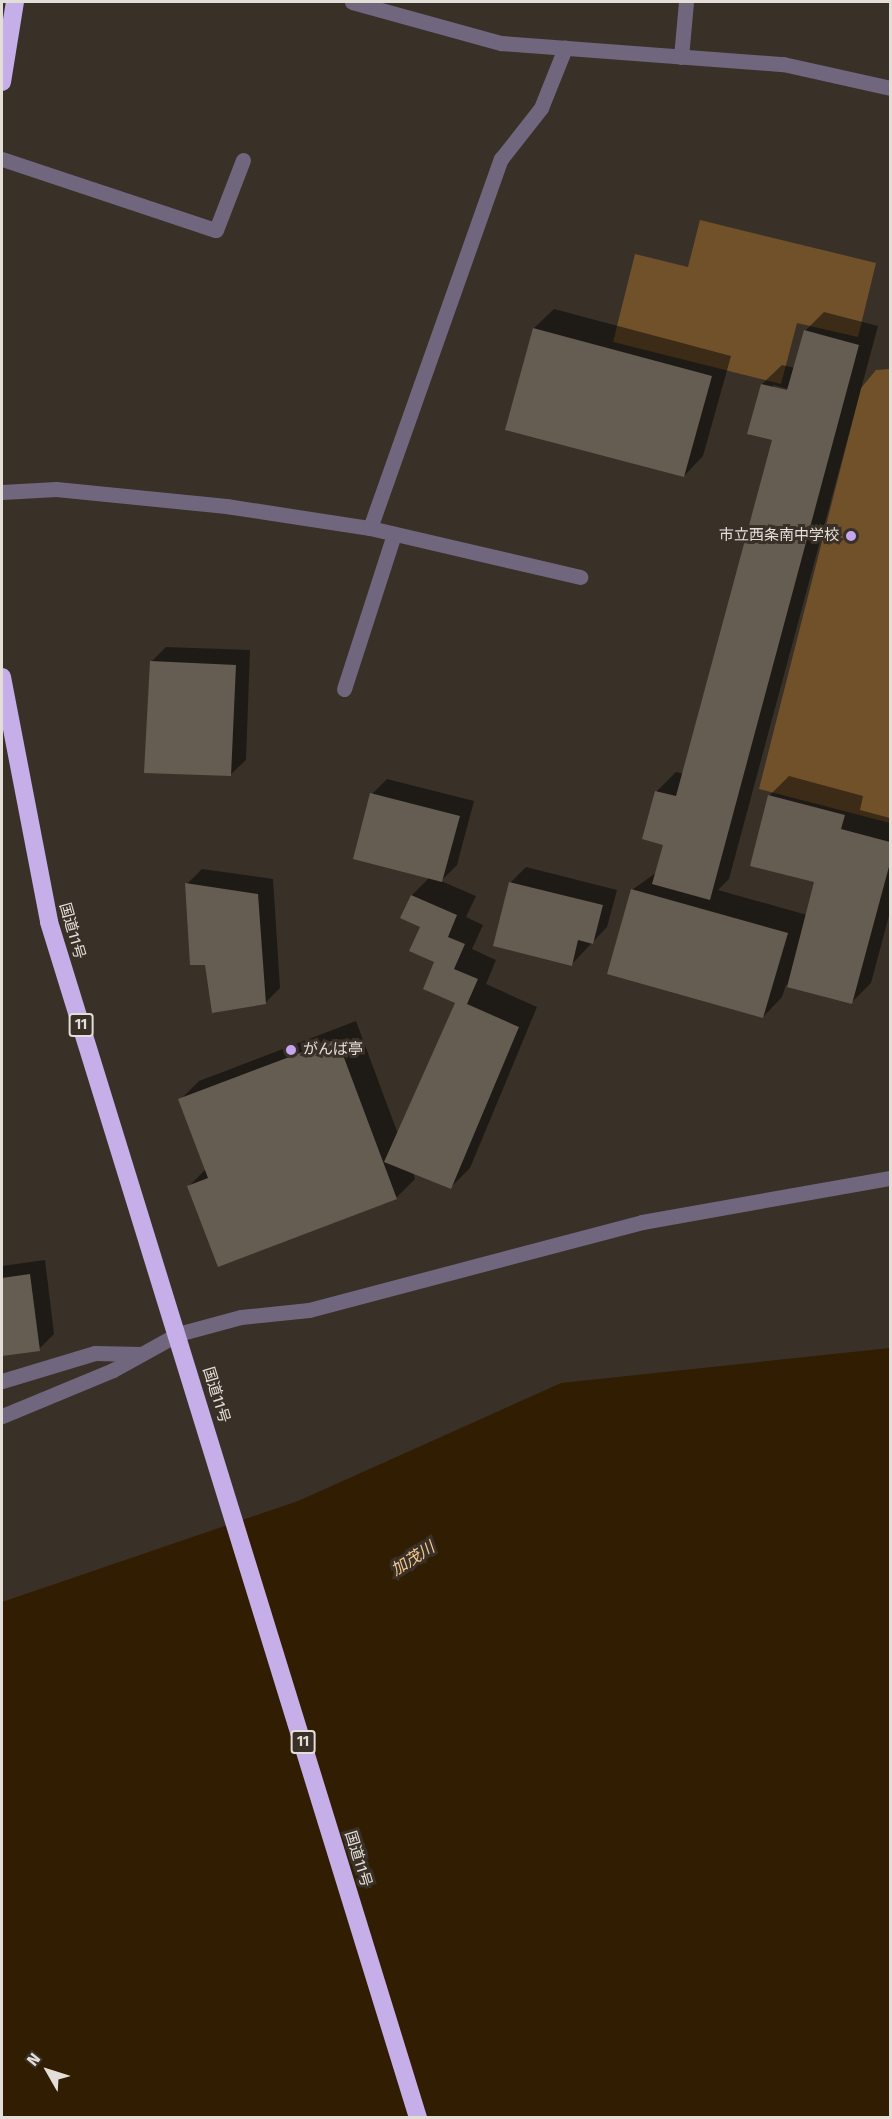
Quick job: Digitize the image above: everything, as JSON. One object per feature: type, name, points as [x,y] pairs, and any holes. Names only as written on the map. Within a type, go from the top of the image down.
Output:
[{"type":"highway","points":[[2,82],[5,33],[15,2]]},
{"type":"highway","name":"国道11号","points":[[2,676],[49,922],[178,1334],[418,2118]]},
{"type":"street","points":[[352,2],[387,7],[501,43],[783,64],[891,88]]},
{"type":"street","points":[[681,57],[686,2]]},
{"type":"street","points":[[370,528],[501,159],[541,108],[565,48]]},
{"type":"street","points":[[2,159],[216,230],[243,160]]},
{"type":"street","points":[[2,492],[101,494],[370,528],[580,577]]},
{"type":"street","points":[[344,688],[394,534]]},
{"type":"street","points":[[2,1416],[142,1354],[178,1334],[240,1317],[309,1310],[642,1222],[891,1178]]},
{"type":"street","points":[[2,1382],[95,1353],[142,1354]]},
{"type":"shaded area","points":[[700,220],[876,263],[858,337],[797,323],[781,384],[613,342],[635,254],[688,267]]},
{"type":"shaded area","points":[[890,369],[890,823],[759,789],[861,388],[876,370]]},
{"type":"water","name":"加茂川","points":[[890,1348],[890,2117],[2,2117],[2,1602],[298,1501],[561,1383]]},
{"type":"building","points":[[533,328],[712,376],[684,477],[505,430]]},
{"type":"building","points":[[804,330],[859,345],[710,900],[652,884],[663,845],[642,839],[655,791],[676,796],[772,440],[747,434],[761,384],[787,390]]},
{"type":"building","points":[[150,661],[236,665],[231,776],[144,773]]},
{"type":"building","points":[[370,793],[460,816],[442,882],[353,859]]},
{"type":"building","points":[[768,795],[845,815],[841,829],[890,842],[890,863],[852,1004],[787,987],[814,882],[750,866]]},
{"type":"building","points":[[509,882],[603,905],[593,944],[578,940],[572,966],[493,946]]},
{"type":"building","points":[[185,883],[258,894],[266,1004],[212,1013],[205,965],[190,965]]},
{"type":"building","points":[[631,889],[788,933],[763,1018],[607,974]]},
{"type":"building","points":[[411,895],[457,915],[448,937],[465,944],[454,969],[478,979],[467,1004],[519,1027],[451,1189],[384,1162],[455,1003],[423,989],[434,962],[409,951],[420,927],[400,918]]},
{"type":"building","points":[[337,1039],[397,1199],[218,1267],[187,1186],[208,1178],[178,1099]]},
{"type":"building","points":[[30,1274],[40,1351],[2,1356],[2,1278]]},
{"type":"place","name":"市立西条南中学校","points":[[851,536]]},
{"type":"place","name":"がんば亭","points":[[291,1050]]}]
